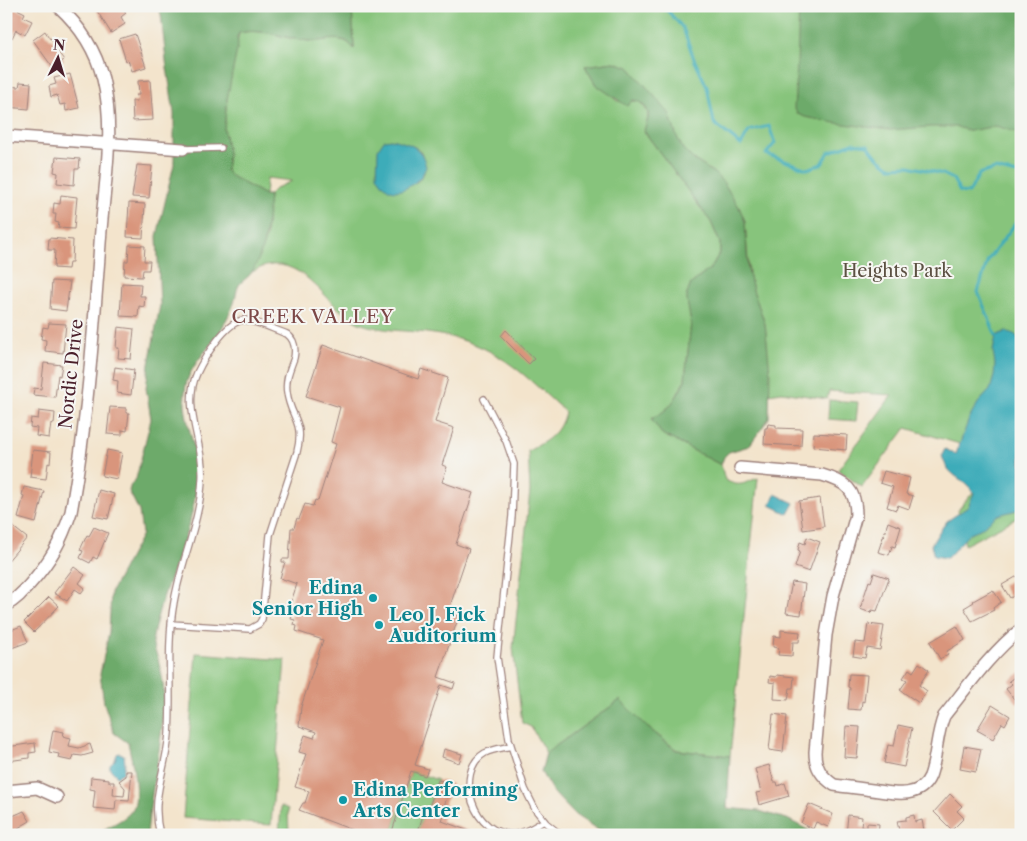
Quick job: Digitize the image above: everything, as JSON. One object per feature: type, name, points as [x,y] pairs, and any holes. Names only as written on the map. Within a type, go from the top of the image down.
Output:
[{"type":"street","name":"Nordic Drive","points":[[6,605],[22,593],[54,553],[64,533],[71,512],[93,346],[108,143],[108,104],[103,78],[97,61],[83,34],[69,16],[58,6]]},
{"type":"street","points":[[6,136],[183,149]]},
{"type":"street","points":[[740,468],[822,475],[832,478],[847,486],[856,504],[856,515],[833,596],[826,635],[815,752],[815,761],[818,769],[826,779],[834,784],[899,794],[916,791],[924,786],[930,776],[940,725],[944,716],[1007,640],[1021,629]]},
{"type":"street","points":[[6,792],[37,788],[57,797]]},
{"type":"lane","points":[[183,149],[221,148]]},
{"type":"lane","points":[[160,835],[155,814],[156,795],[164,763],[168,735],[170,624],[202,480],[202,458],[191,404],[193,382],[212,349],[230,326],[240,321],[250,321],[287,334],[292,338],[296,348],[287,378],[287,393],[300,430],[297,452],[270,535],[262,619],[259,624],[250,629],[170,624]]},
{"type":"lane","points":[[484,399],[506,441],[514,464],[512,516],[497,657],[511,746],[525,789],[535,809],[544,821],[561,835]]},
{"type":"lane","points":[[511,746],[485,753],[478,759],[471,776],[472,803],[477,814],[484,822],[493,829],[504,833],[526,832],[544,821]]},
{"type":"green space","points":[[158,6],[352,6],[354,49],[342,40],[302,40],[257,32],[239,33],[237,37],[238,45],[227,99],[224,130],[228,153],[226,171],[231,176],[265,195],[269,195],[265,234],[257,263],[252,272],[239,285],[233,306],[221,330],[193,367],[187,381],[185,405],[197,465],[197,477],[191,518],[163,597],[153,637],[153,646],[160,667],[164,692],[160,746],[147,835],[102,835],[103,830],[123,819],[132,810],[136,797],[128,743],[114,733],[104,703],[100,674],[109,632],[111,592],[142,534],[139,511],[129,491],[131,484],[136,479],[151,419],[146,388],[160,305],[157,236],[174,164],[174,113],[161,14]]},
{"type":"green space","name":"Heights Park","points":[[352,6],[1021,6],[1019,133],[1021,134],[1021,516],[965,545],[958,510],[1003,457],[906,428],[862,487],[838,470],[892,395],[829,391],[827,399],[782,392],[769,394],[765,324],[749,273],[745,222],[739,207],[723,182],[683,149],[649,93],[629,67],[614,62],[585,66],[596,85],[617,101],[639,101],[643,105],[648,115],[644,131],[711,222],[720,243],[720,252],[711,268],[691,284],[687,294],[691,323],[685,380],[673,403],[651,419],[662,434],[721,465],[725,480],[739,484],[758,478],[730,756],[677,750],[647,727],[620,700],[546,753],[531,727],[522,723],[513,648],[530,491],[528,451],[556,432],[565,412],[521,372],[491,352],[474,344],[434,334],[368,326],[348,316],[305,276],[293,269],[280,265],[266,266],[252,272],[266,237],[269,195],[276,188],[292,181],[267,178],[265,195],[231,176],[226,171],[228,153],[224,130],[227,99],[239,33],[267,33],[313,41],[337,39],[346,42],[354,48]],"holes":[[[391,139],[415,147],[421,152],[424,173],[418,181],[408,186],[380,180],[377,169]]]},
{"type":"green space","points":[[799,6],[1021,6],[1021,134],[996,126],[970,131],[957,127],[890,130],[829,122],[798,114],[794,108]]},
{"type":"green space","points":[[614,62],[629,67],[669,113],[683,149],[723,182],[739,207],[745,221],[748,270],[765,324],[770,372],[769,418],[749,446],[729,452],[724,457],[721,465],[662,434],[651,419],[669,407],[685,380],[691,323],[687,294],[691,284],[711,268],[720,252],[720,243],[711,222],[644,131],[648,120],[648,112],[644,106],[633,100],[627,106],[596,85],[585,66]]},
{"type":"green space","points":[[829,400],[858,402],[856,421],[828,419]]},
{"type":"green space","points":[[196,653],[285,660],[271,825],[183,818]]},
{"type":"green space","points":[[620,700],[647,727],[676,750],[730,756],[727,808],[759,811],[787,819],[818,835],[606,835],[575,815],[553,792],[541,772],[546,753]]},
{"type":"green space","points":[[411,771],[438,780],[426,816],[423,816],[417,835],[391,835]]},
{"type":"green space","points":[[281,806],[288,809],[289,835],[279,835]]},
{"type":"water","points":[[391,139],[418,150],[422,154],[426,167],[417,181],[398,191],[390,190],[386,187],[377,175],[378,149],[384,140]]},
{"type":"water","points":[[1006,331],[1014,334],[1021,340],[1021,509],[998,515],[980,529],[970,533],[947,558],[934,556],[931,545],[939,532],[947,521],[968,507],[974,493],[948,469],[942,455],[945,449],[956,454],[969,419],[978,403],[990,390],[994,376],[993,351],[996,336]]},
{"type":"water","points":[[775,494],[794,503],[788,514],[770,505]]},
{"type":"water","points":[[117,754],[124,755],[125,763],[123,773],[117,776],[110,769],[110,765],[115,760]]},
{"type":"building","points":[[11,6],[25,13],[23,17],[32,21],[25,35],[16,30],[12,38],[6,35],[6,9],[8,10]]},
{"type":"building","points":[[94,6],[114,6],[116,9],[122,6],[126,13],[121,17],[125,24],[111,33]]},
{"type":"building","points":[[45,31],[60,50],[58,52],[64,60],[53,68],[33,40]]},
{"type":"building","points":[[135,34],[146,67],[132,71],[128,60],[126,61],[119,39]]},
{"type":"building","points":[[70,74],[79,108],[66,111],[65,104],[60,105],[57,95],[51,97],[49,86],[56,84],[54,78]]},
{"type":"building","points":[[150,80],[153,120],[133,121],[132,101],[137,101],[136,95],[139,95],[138,81]]},
{"type":"building","points":[[20,82],[31,83],[29,109],[6,107],[6,86],[19,87]]},
{"type":"building","points":[[6,154],[11,155],[10,166],[6,166]]},
{"type":"building","points":[[56,157],[80,159],[79,169],[75,169],[74,185],[57,183],[58,173],[54,172]]},
{"type":"building","points":[[137,165],[152,166],[149,198],[132,197]]},
{"type":"building","points":[[61,195],[77,197],[74,229],[58,228],[59,223],[55,222],[56,214],[53,214],[54,203],[60,204]]},
{"type":"building","points":[[129,203],[145,204],[143,238],[127,237]]},
{"type":"building","points":[[49,238],[73,240],[72,262],[69,262],[68,269],[54,268],[55,250],[48,250]]},
{"type":"building","points":[[129,245],[145,246],[144,261],[150,261],[149,270],[143,270],[142,277],[124,276],[125,261],[128,261]]},
{"type":"building","points":[[52,281],[70,282],[66,311],[50,309]]},
{"type":"building","points":[[122,283],[141,284],[140,296],[145,296],[144,307],[139,306],[138,317],[120,316]]},
{"type":"building","points":[[49,323],[66,324],[63,353],[45,351],[46,340],[41,339],[43,327],[48,328]]},
{"type":"building","points":[[118,327],[134,329],[131,359],[118,358],[119,348],[116,348]]},
{"type":"building","points":[[506,330],[534,359],[529,364],[501,336]]},
{"type":"building","name":"Edina Senior High","points":[[323,345],[418,379],[421,369],[448,378],[435,422],[454,428],[442,465],[447,467],[442,482],[473,493],[456,544],[469,549],[448,612],[459,616],[438,677],[455,683],[453,689],[441,685],[415,765],[428,769],[425,776],[411,771],[391,835],[366,835],[299,810],[303,803],[305,803],[309,791],[295,787],[306,754],[299,752],[305,735],[314,738],[316,732],[299,726],[301,707],[323,640],[296,631],[295,620],[291,619],[293,612],[288,611],[297,584],[280,578],[285,562],[282,562],[282,559],[289,559],[291,528],[294,528],[305,504],[313,506],[315,500],[318,501],[336,444],[331,442],[340,407],[306,396]]},
{"type":"building","points":[[44,363],[62,365],[60,376],[58,375],[55,397],[33,395],[34,388],[41,389]]},
{"type":"building","points":[[115,367],[134,370],[131,395],[117,393],[118,381],[113,380]]},
{"type":"building","points":[[110,407],[126,408],[126,413],[129,413],[127,431],[122,430],[122,435],[107,434]]},
{"type":"building","points":[[39,411],[55,413],[54,424],[51,423],[49,438],[36,436],[37,428],[30,427],[31,418],[38,419]]},
{"type":"building","points":[[768,424],[776,425],[776,428],[802,429],[801,446],[764,444],[765,428],[767,428]]},
{"type":"building","points":[[814,433],[847,435],[846,450],[813,447]]},
{"type":"building","points":[[33,450],[51,452],[46,479],[30,477]]},
{"type":"building","points":[[107,450],[122,453],[117,479],[102,476]]},
{"type":"building","points":[[884,471],[910,478],[906,494],[913,496],[909,509],[898,505],[896,510],[887,507],[893,487],[880,483]]},
{"type":"building","points":[[24,487],[44,491],[36,523],[18,518],[24,496],[22,495]]},
{"type":"building","points":[[99,490],[114,494],[108,519],[93,516]]},
{"type":"building","points":[[820,498],[824,527],[803,530],[799,501]]},
{"type":"building","points":[[888,522],[901,527],[895,547],[892,546],[889,555],[878,552]]},
{"type":"building","points":[[6,526],[12,526],[27,538],[6,563]]},
{"type":"building","points":[[94,527],[108,533],[97,559],[93,557],[90,563],[80,558],[83,551],[80,550],[87,535],[89,536]]},
{"type":"building","points":[[807,537],[820,542],[809,572],[795,567],[800,551],[798,550],[800,542],[805,544]]},
{"type":"building","points":[[74,567],[85,575],[79,583],[85,588],[81,593],[75,589],[67,601],[54,593]]},
{"type":"building","points":[[874,573],[889,578],[877,611],[872,610],[871,613],[860,609],[869,581],[871,582]]},
{"type":"building","points":[[1021,574],[1021,592],[1010,598],[1002,585]]},
{"type":"building","points":[[792,582],[805,584],[801,615],[786,613]]},
{"type":"building","points":[[993,590],[1001,602],[993,608],[994,610],[972,621],[964,608]]},
{"type":"building","points":[[49,597],[59,606],[34,632],[24,622]]},
{"type":"building","points":[[868,624],[884,626],[880,650],[867,648],[865,658],[853,656],[855,642],[865,643]]},
{"type":"building","points":[[21,626],[28,642],[6,650],[6,632]]},
{"type":"building","points":[[957,626],[965,640],[947,651],[948,654],[940,659],[930,642]]},
{"type":"building","points":[[781,630],[800,632],[799,642],[793,642],[792,656],[778,655],[779,648],[773,647],[774,636],[781,637]]},
{"type":"building","points":[[919,663],[929,670],[919,685],[927,691],[919,703],[900,690],[907,680],[903,678],[909,669],[913,672]]},
{"type":"building","points":[[1021,672],[1021,702],[1018,704],[1006,689],[1012,684],[1009,681]]},
{"type":"building","points":[[849,674],[867,675],[864,702],[862,701],[861,710],[848,709]]},
{"type":"building","points":[[777,675],[794,677],[793,688],[790,688],[788,700],[774,699],[775,683],[769,682],[770,676],[776,677]]},
{"type":"building","points":[[992,705],[1010,716],[1005,725],[1002,723],[993,739],[977,730]]},
{"type":"building","points":[[773,714],[787,716],[783,752],[769,750]]},
{"type":"building","points":[[898,725],[912,728],[904,767],[884,763],[888,745],[894,746]]},
{"type":"building","points":[[846,726],[860,727],[857,758],[844,757]]},
{"type":"building","points":[[53,730],[64,732],[63,736],[71,738],[69,746],[79,748],[90,744],[93,753],[82,756],[74,755],[72,761],[58,758],[59,754],[49,752]]},
{"type":"building","points":[[35,743],[36,752],[29,753],[29,758],[8,761],[6,759],[6,747]]},
{"type":"building","points":[[964,746],[981,749],[976,772],[960,769]]},
{"type":"building","points":[[444,749],[462,754],[459,763],[442,757]]},
{"type":"building","points":[[769,765],[774,782],[777,782],[778,786],[785,783],[789,796],[759,805],[756,793],[761,792],[755,769]]},
{"type":"building","points":[[126,771],[132,771],[129,801],[116,800],[115,810],[93,808],[95,790],[90,789],[91,777],[109,779],[109,782],[114,782],[113,795],[124,796],[125,788],[119,781],[126,776]]},
{"type":"building","points":[[438,780],[452,784],[444,806],[446,807],[442,821],[480,835],[417,835],[423,815],[426,816]]},
{"type":"building","points":[[950,794],[962,806],[957,811],[964,818],[952,830],[934,812]]},
{"type":"building","points":[[809,804],[833,814],[828,827],[816,822],[813,829],[801,823]]},
{"type":"building","points":[[24,811],[30,821],[6,835],[6,819]]},
{"type":"building","points":[[848,815],[862,817],[861,827],[867,828],[867,823],[879,824],[878,835],[846,835]]},
{"type":"building","points":[[914,815],[915,822],[922,820],[925,835],[909,835],[909,833],[900,835],[897,821],[906,820],[906,817]]},
{"type":"waterway","points":[[593,6],[603,6]]},
{"type":"waterway","points":[[642,6],[666,9],[683,28],[707,87],[714,123],[741,145],[749,131],[769,126],[775,143],[766,154],[807,169],[822,164],[829,152],[853,143],[868,145],[877,157],[890,167],[909,166],[943,174],[953,179],[960,192],[969,193],[979,174],[995,169],[1017,174],[1021,177]]},
{"type":"waterway","points":[[996,336],[978,292],[988,260],[1021,216]]},
{"type":"place","name":"Edina Senior High","points":[[373,598]]},
{"type":"place","name":"Leo J. Fick Auditorium","points":[[379,625]]},
{"type":"place","name":"Edina Performing Arts Center","points":[[343,800]]},
{"type":"district","name":"CREEK VALLEY","points":[[313,316]]}]
